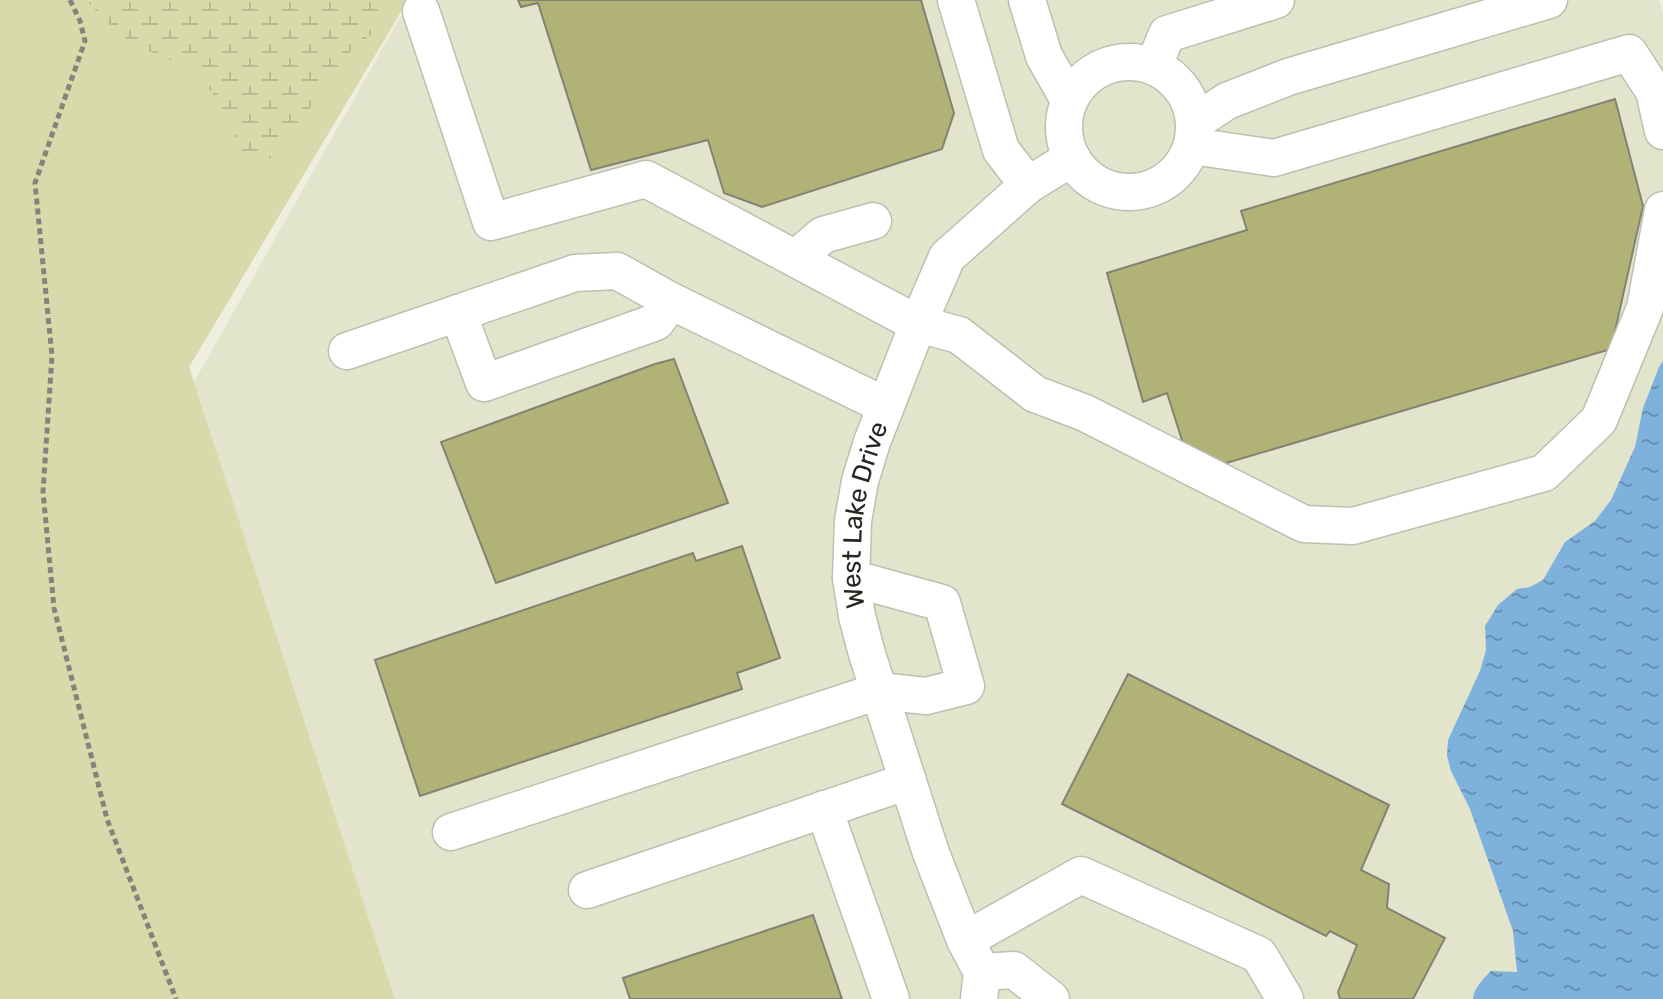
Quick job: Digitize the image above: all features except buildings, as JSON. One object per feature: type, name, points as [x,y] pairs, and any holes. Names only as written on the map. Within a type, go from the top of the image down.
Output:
[{"type":"street","points":[[956,0],[1001,150],[1028,185]]},
{"type":"street","points":[[1027,0],[1044,56],[1069,100]]},
{"type":"street","points":[[1154,65],[1167,34],[1276,0]]},
{"type":"street","points":[[1193,134],[1227,101],[1453,14],[1549,0]]},
{"type":"street","points":[[421,11],[491,222],[646,179],[918,324],[959,335],[1035,394],[1085,413],[1304,524],[1353,526],[1544,473],[1599,420],[1645,308],[1663,210]]},
{"type":"street","points":[[1193,134],[1274,158],[1629,53],[1654,91],[1663,131]]},
{"type":"street","points":[[1134,61],[1154,65],[1182,88],[1191,104],[1193,134],[1182,166],[1166,181],[1146,190],[1125,192],[1103,187],[1085,176],[1072,158],[1064,139],[1064,119],[1069,100],[1080,83],[1095,70],[1114,62],[1134,61]]},
{"type":"street","name":"West Lake Drive","points":[[1051,999],[1014,970],[981,985],[931,853],[879,691],[857,616],[851,578],[853,521],[860,481],[886,406],[947,257],[1028,185],[1072,158]]},
{"type":"street","points":[[796,258],[823,235],[873,221]]},
{"type":"street","points":[[347,351],[575,273],[617,271],[671,301],[886,406]]},
{"type":"street","points":[[458,313],[484,383],[656,322],[671,301]]},
{"type":"street","points":[[451,832],[879,691],[926,696],[966,686],[942,603],[851,578]]},
{"type":"street","points":[[587,890],[908,781]]},
{"type":"street","points":[[824,809],[891,999]]},
{"type":"street","points":[[965,940],[1081,875],[1259,955],[1285,999]]},
{"type":"path","points":[[70,0],[85,41],[35,183],[52,356],[43,492],[54,608],[107,819],[176,999]]},
{"type":"shaded area","points":[[410,0],[1659,0],[1663,14],[1663,435],[1551,999],[395,999],[194,382]]},
{"type":"green space","points":[[0,0],[408,0],[189,367],[395,999],[0,999]]},
{"type":"green space","points":[[87,0],[402,0],[374,32],[344,57],[280,153],[261,163],[244,155],[220,106],[196,74],[131,43]]},
{"type":"water","points":[[1663,361],[1663,999],[1473,999],[1477,987],[1491,971],[1517,972],[1513,931],[1470,809],[1451,771],[1447,756],[1448,740],[1480,671],[1486,650],[1485,626],[1498,605],[1517,589],[1543,580],[1565,542],[1595,521],[1611,500],[1635,447],[1643,408]]}]
